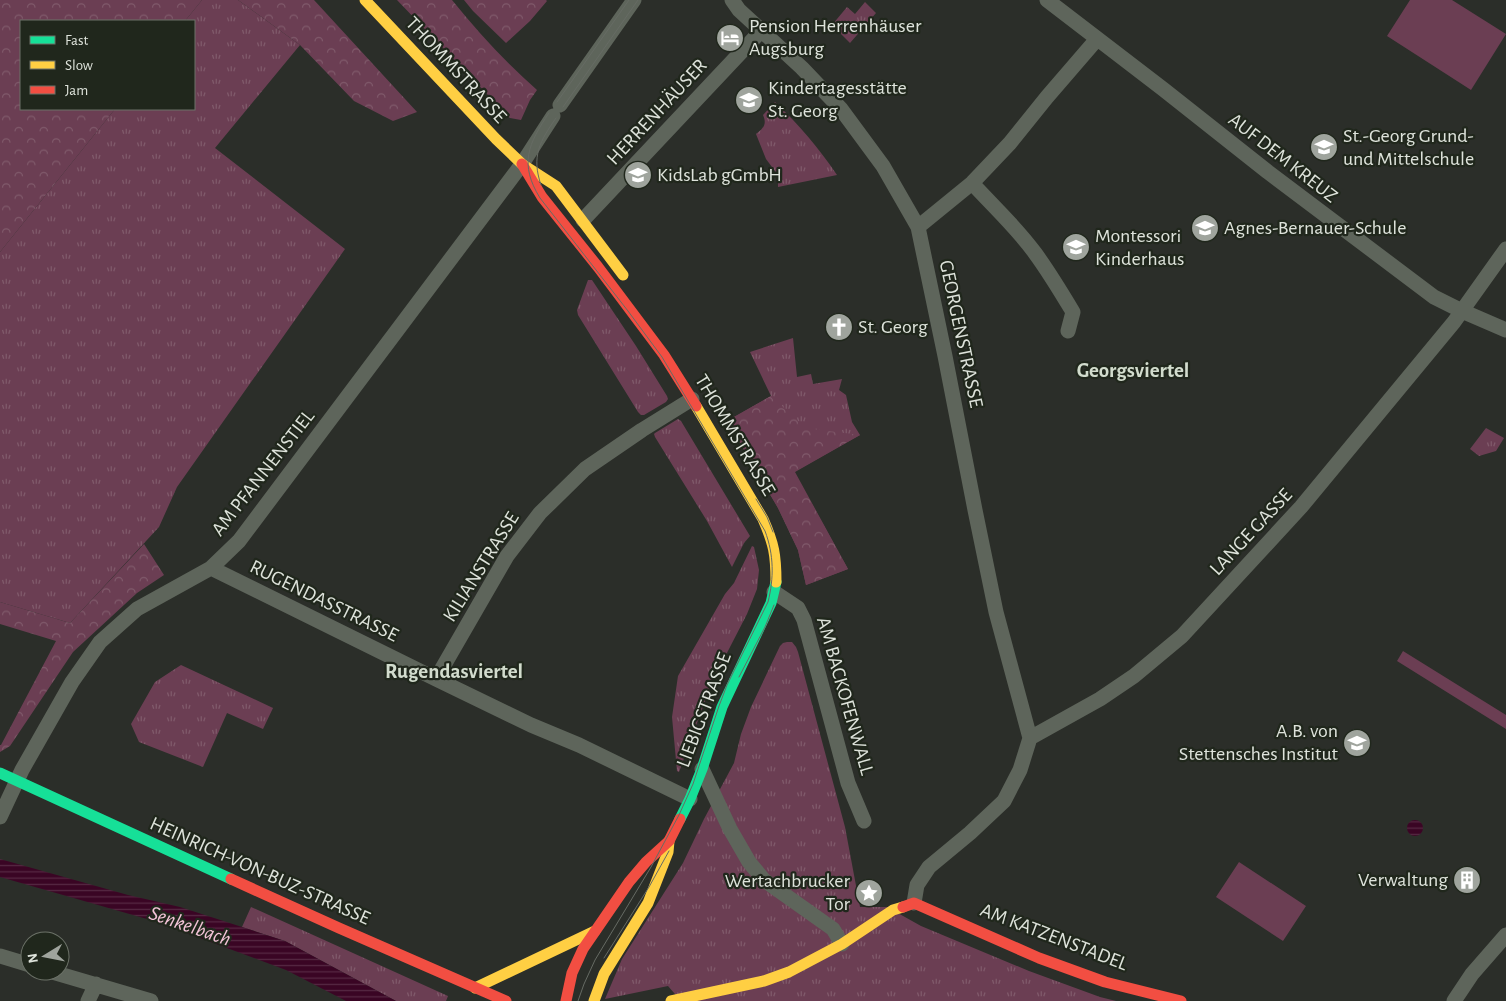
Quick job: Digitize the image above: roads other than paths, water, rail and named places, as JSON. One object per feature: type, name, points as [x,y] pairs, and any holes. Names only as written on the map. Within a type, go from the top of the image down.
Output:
[{"type":"street","name":"THOMMSTRASSE","points":[[365,0],[482,126],[522,164],[556,186],[583,220],[631,290],[630,309]]},
{"type":"street","name":"AM PFANNENSTIEL","points":[[0,818],[16,781],[72,682],[100,642],[137,609],[211,568],[239,541],[522,164],[557,110],[634,0]]},
{"type":"street","name":"GEORGENSTRASSE","points":[[732,0],[739,10],[802,68],[842,109],[883,166],[918,226],[996,612],[1030,738]]},
{"type":"street","name":"AUF DEM KREUZ","points":[[1047,0],[1338,226],[1434,297],[1506,330]]},
{"type":"street","name":"HERRENHÄUSER","points":[[583,220],[761,31]]},
{"type":"street","points":[[918,226],[972,183],[1010,143],[1098,39]]},
{"type":"street","name":"THOMMSTRASSE","points":[[522,164],[542,197],[664,355],[763,519],[771,537],[776,558],[777,570],[774,592]]},
{"type":"street","points":[[972,183],[1034,252],[1060,291],[1073,312],[1068,331]]},
{"type":"street","name":"LANGE GASSE","points":[[1030,738],[1100,699],[1134,676],[1182,636],[1301,507],[1462,311],[1506,249]]},
{"type":"street","name":"KILIANSTRASSE","points":[[436,679],[507,556],[540,513],[585,468],[692,399]]},
{"type":"street","name":"RUGENDASSTRASSE","points":[[211,568],[531,725],[579,745],[690,799]]},
{"type":"street","name":"LIEBIGSTRASSE","points":[[566,1001],[569,985],[583,949],[629,882],[646,862],[669,841],[690,799],[702,769],[725,700],[740,665],[767,614],[774,592]]},
{"type":"street","name":"AM BACKOFENWALL","points":[[774,592],[798,608],[804,620],[848,783],[864,821]]},
{"type":"street","points":[[671,1001],[764,981],[789,972],[842,944],[893,910],[914,903],[917,885],[929,867],[970,833],[1004,801],[1020,770],[1030,738]]},
{"type":"street","points":[[702,769],[730,830],[749,862],[764,880],[833,929],[842,944]]},
{"type":"street","name":"HEINRICH-VON-BUZ-STRASSE","points":[[0,773],[339,928],[506,1001]]},
{"type":"street","name":"LIEBIGSTRASSE","points":[[594,1001],[604,974],[648,903],[668,852],[669,841]]},
{"type":"street","name":"AM KATZENSTADEL","points":[[914,903],[1038,958],[1105,982],[1181,1001]]},
{"type":"street","points":[[475,988],[595,931]]},
{"type":"street","points":[[1454,1001],[1472,974],[1506,935]]},
{"type":"street","points":[[0,956],[20,963]]},
{"type":"street","points":[[70,977],[151,1001]]},
{"type":"street","points":[[88,1001],[96,984]]},
{"type":"water","points":[[1415,820],[1421,822],[1423,828],[1421,834],[1415,836],[1409,834],[1407,828],[1409,822]]},
{"type":"water","name":"Senkelbach","points":[[0,859],[128,895],[180,907],[285,941],[396,1001],[346,1001],[286,970],[154,921],[0,877]]},
{"type":"tram line","points":[[557,102],[629,0]]},
{"type":"tram line","points":[[563,107],[638,0]]},
{"type":"tram line","points":[[549,113],[531,145],[529,154],[528,164],[533,186],[540,198],[662,357],[765,531],[772,566],[768,602],[727,685],[693,784],[679,815],[651,867],[595,960],[578,1001]]},
{"type":"tram line","points":[[541,185],[538,175],[537,157],[542,142],[556,118]]},
{"type":"tram line","points":[[756,499],[767,517],[773,532]]},
{"type":"tram line","points":[[739,677],[765,627],[774,605]]},
{"type":"tram line","points":[[604,958],[649,887],[669,851]]},
{"type":"place","name":"Pension Herrenhäuser Augsburg","points":[[730,38]]},
{"type":"place","name":"Kindertagesstätte St. Georg","points":[[749,100]]},
{"type":"place","name":"St.-Georg Grund- und Mittelschule","points":[[1324,147]]},
{"type":"place","name":"KidsLab gGmbH","points":[[638,175]]},
{"type":"place","name":"Agnes-Bernauer-Schule","points":[[1205,228]]},
{"type":"place","name":"Montessori Kinderhaus","points":[[1076,247]]},
{"type":"place","name":"St. Georg","points":[[839,327]]},
{"type":"place","name":"A.B. von Stettensches Institut","points":[[1357,743]]},
{"type":"place","name":"Verwaltung","points":[[1467,880]]},
{"type":"place","name":"Wertachbrucker Tor","points":[[869,893]]},
{"type":"district","name":"Georgsviertel","points":[[1133,370]]},
{"type":"district","name":"Rugendasviertel","points":[[454,671]]}]
